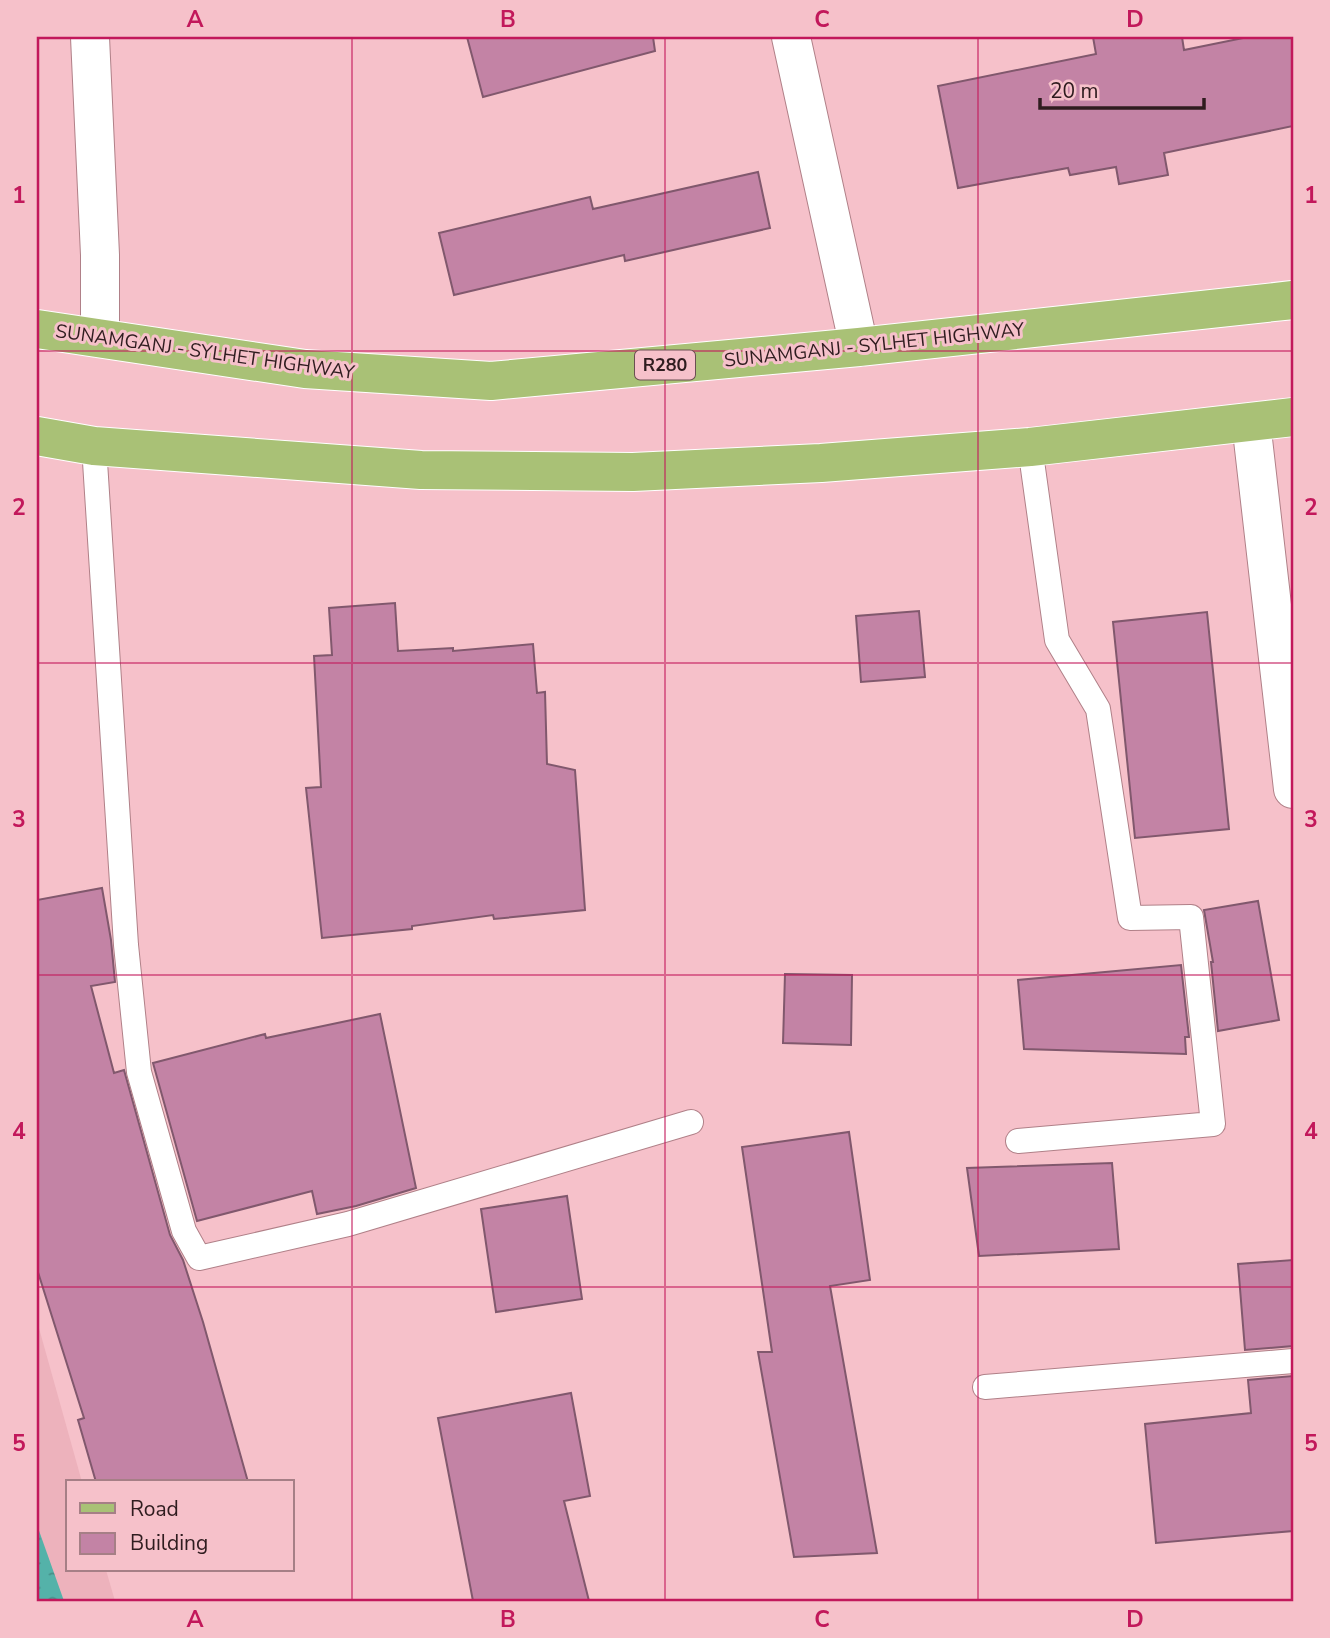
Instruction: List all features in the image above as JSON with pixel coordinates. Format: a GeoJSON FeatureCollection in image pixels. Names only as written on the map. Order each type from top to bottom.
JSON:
{"type":"FeatureCollection","features":[{"type":"Feature","properties":{"kind":"main road","name":"SUNAMGANJ - SYLHET HIGHWAY"},"geometry":{"type":"LineString","coordinates":[[37,329],[304,369],[491,380],[859,346],[1293,300]]}},
{"type":"Feature","properties":{"kind":"main road"},"geometry":{"type":"LineString","coordinates":[[37,436],[94,446],[421,470],[620,472],[821,463],[1030,447],[1293,417]]}},
{"type":"Feature","properties":{"kind":"street"},"geometry":{"type":"LineString","coordinates":[[90,37],[100,255],[100,338]]}},
{"type":"Feature","properties":{"kind":"street"},"geometry":{"type":"LineString","coordinates":[[791,37],[859,346]]}},
{"type":"Feature","properties":{"kind":"street"},"geometry":{"type":"LineString","coordinates":[[1251,422],[1293,789]]}},
{"type":"Feature","properties":{"kind":"lane"},"geometry":{"type":"LineString","coordinates":[[94,446],[126,945],[139,1072],[184,1231],[199,1258],[348,1224],[691,1122]]}},
{"type":"Feature","properties":{"kind":"lane"},"geometry":{"type":"LineString","coordinates":[[1018,1141],[1213,1124],[1191,917],[1130,918],[1098,709],[1057,639],[1030,447]]}},
{"type":"Feature","properties":{"kind":"lane"},"geometry":{"type":"LineString","coordinates":[[985,1387],[1293,1361]]}},
{"type":"Feature","properties":{"kind":"shaded area"},"geometry":{"type":"Polygon","coordinates":[[[37,1321],[81,1480],[66,1480],[66,1572],[107,1572],[115,1601],[37,1601],[37,1321]]]}},
{"type":"Feature","properties":{"kind":"water"},"geometry":{"type":"Polygon","coordinates":[[[37,1525],[64,1601],[37,1601],[37,1525]]]}},
{"type":"Feature","properties":{"kind":"building"},"geometry":{"type":"Polygon","coordinates":[[[467,37],[653,37],[655,51],[483,97],[467,37]]]}},
{"type":"Feature","properties":{"kind":"building"},"geometry":{"type":"Polygon","coordinates":[[[1093,37],[1182,37],[1184,50],[1248,37],[1293,37],[1293,126],[1164,153],[1168,175],[1119,184],[1116,167],[1070,175],[1068,168],[958,188],[938,86],[1096,54],[1093,37]]]}},
{"type":"Feature","properties":{"kind":"building"},"geometry":{"type":"Polygon","coordinates":[[[758,172],[770,228],[625,261],[624,255],[454,295],[439,233],[590,197],[593,209],[758,172]]]}},
{"type":"Feature","properties":{"kind":"building"},"geometry":{"type":"Polygon","coordinates":[[[395,603],[398,651],[453,648],[453,651],[533,644],[537,693],[545,692],[547,764],[575,770],[585,910],[494,919],[493,915],[412,926],[412,929],[322,938],[306,788],[321,787],[314,656],[332,655],[329,608],[395,603]]]}},
{"type":"Feature","properties":{"kind":"building"},"geometry":{"type":"Polygon","coordinates":[[[919,611],[925,677],[861,682],[856,616],[919,611]]]}},
{"type":"Feature","properties":{"kind":"building"},"geometry":{"type":"Polygon","coordinates":[[[1207,612],[1229,829],[1135,838],[1113,622],[1207,612]]]}},
{"type":"Feature","properties":{"kind":"building"},"geometry":{"type":"Polygon","coordinates":[[[102,888],[115,982],[91,986],[114,1073],[124,1070],[170,1235],[183,1260],[203,1322],[247,1480],[95,1480],[78,1420],[84,1418],[37,1269],[37,900],[102,888]]]}},
{"type":"Feature","properties":{"kind":"building"},"geometry":{"type":"Polygon","coordinates":[[[1258,901],[1279,1020],[1218,1031],[1213,962],[1204,910],[1258,901]]]}},
{"type":"Feature","properties":{"kind":"building"},"geometry":{"type":"Polygon","coordinates":[[[1181,965],[1189,1037],[1185,1037],[1186,1054],[1024,1049],[1018,980],[1181,965]]]}},
{"type":"Feature","properties":{"kind":"building"},"geometry":{"type":"Polygon","coordinates":[[[785,974],[852,975],[851,1045],[783,1043],[785,974]]]}},
{"type":"Feature","properties":{"kind":"building"},"geometry":{"type":"Polygon","coordinates":[[[380,1014],[416,1188],[356,1206],[317,1214],[312,1191],[197,1221],[153,1063],[265,1034],[266,1038],[380,1014]]]}},
{"type":"Feature","properties":{"kind":"building"},"geometry":{"type":"Polygon","coordinates":[[[849,1132],[870,1280],[830,1286],[877,1553],[794,1557],[758,1352],[772,1352],[742,1147],[849,1132]]]}},
{"type":"Feature","properties":{"kind":"building"},"geometry":{"type":"Polygon","coordinates":[[[1112,1163],[1119,1249],[979,1256],[967,1168],[1112,1163]]]}},
{"type":"Feature","properties":{"kind":"building"},"geometry":{"type":"Polygon","coordinates":[[[567,1196],[582,1299],[496,1312],[481,1209],[567,1196]]]}},
{"type":"Feature","properties":{"kind":"building"},"geometry":{"type":"Polygon","coordinates":[[[1293,1260],[1293,1346],[1245,1350],[1238,1264],[1293,1260]]]}},
{"type":"Feature","properties":{"kind":"building"},"geometry":{"type":"Polygon","coordinates":[[[1293,1376],[1293,1531],[1156,1543],[1145,1424],[1251,1413],[1248,1380],[1293,1376]]]}},
{"type":"Feature","properties":{"kind":"building"},"geometry":{"type":"Polygon","coordinates":[[[571,1393],[590,1496],[564,1501],[589,1601],[473,1601],[438,1418],[571,1393]]]}}]}
